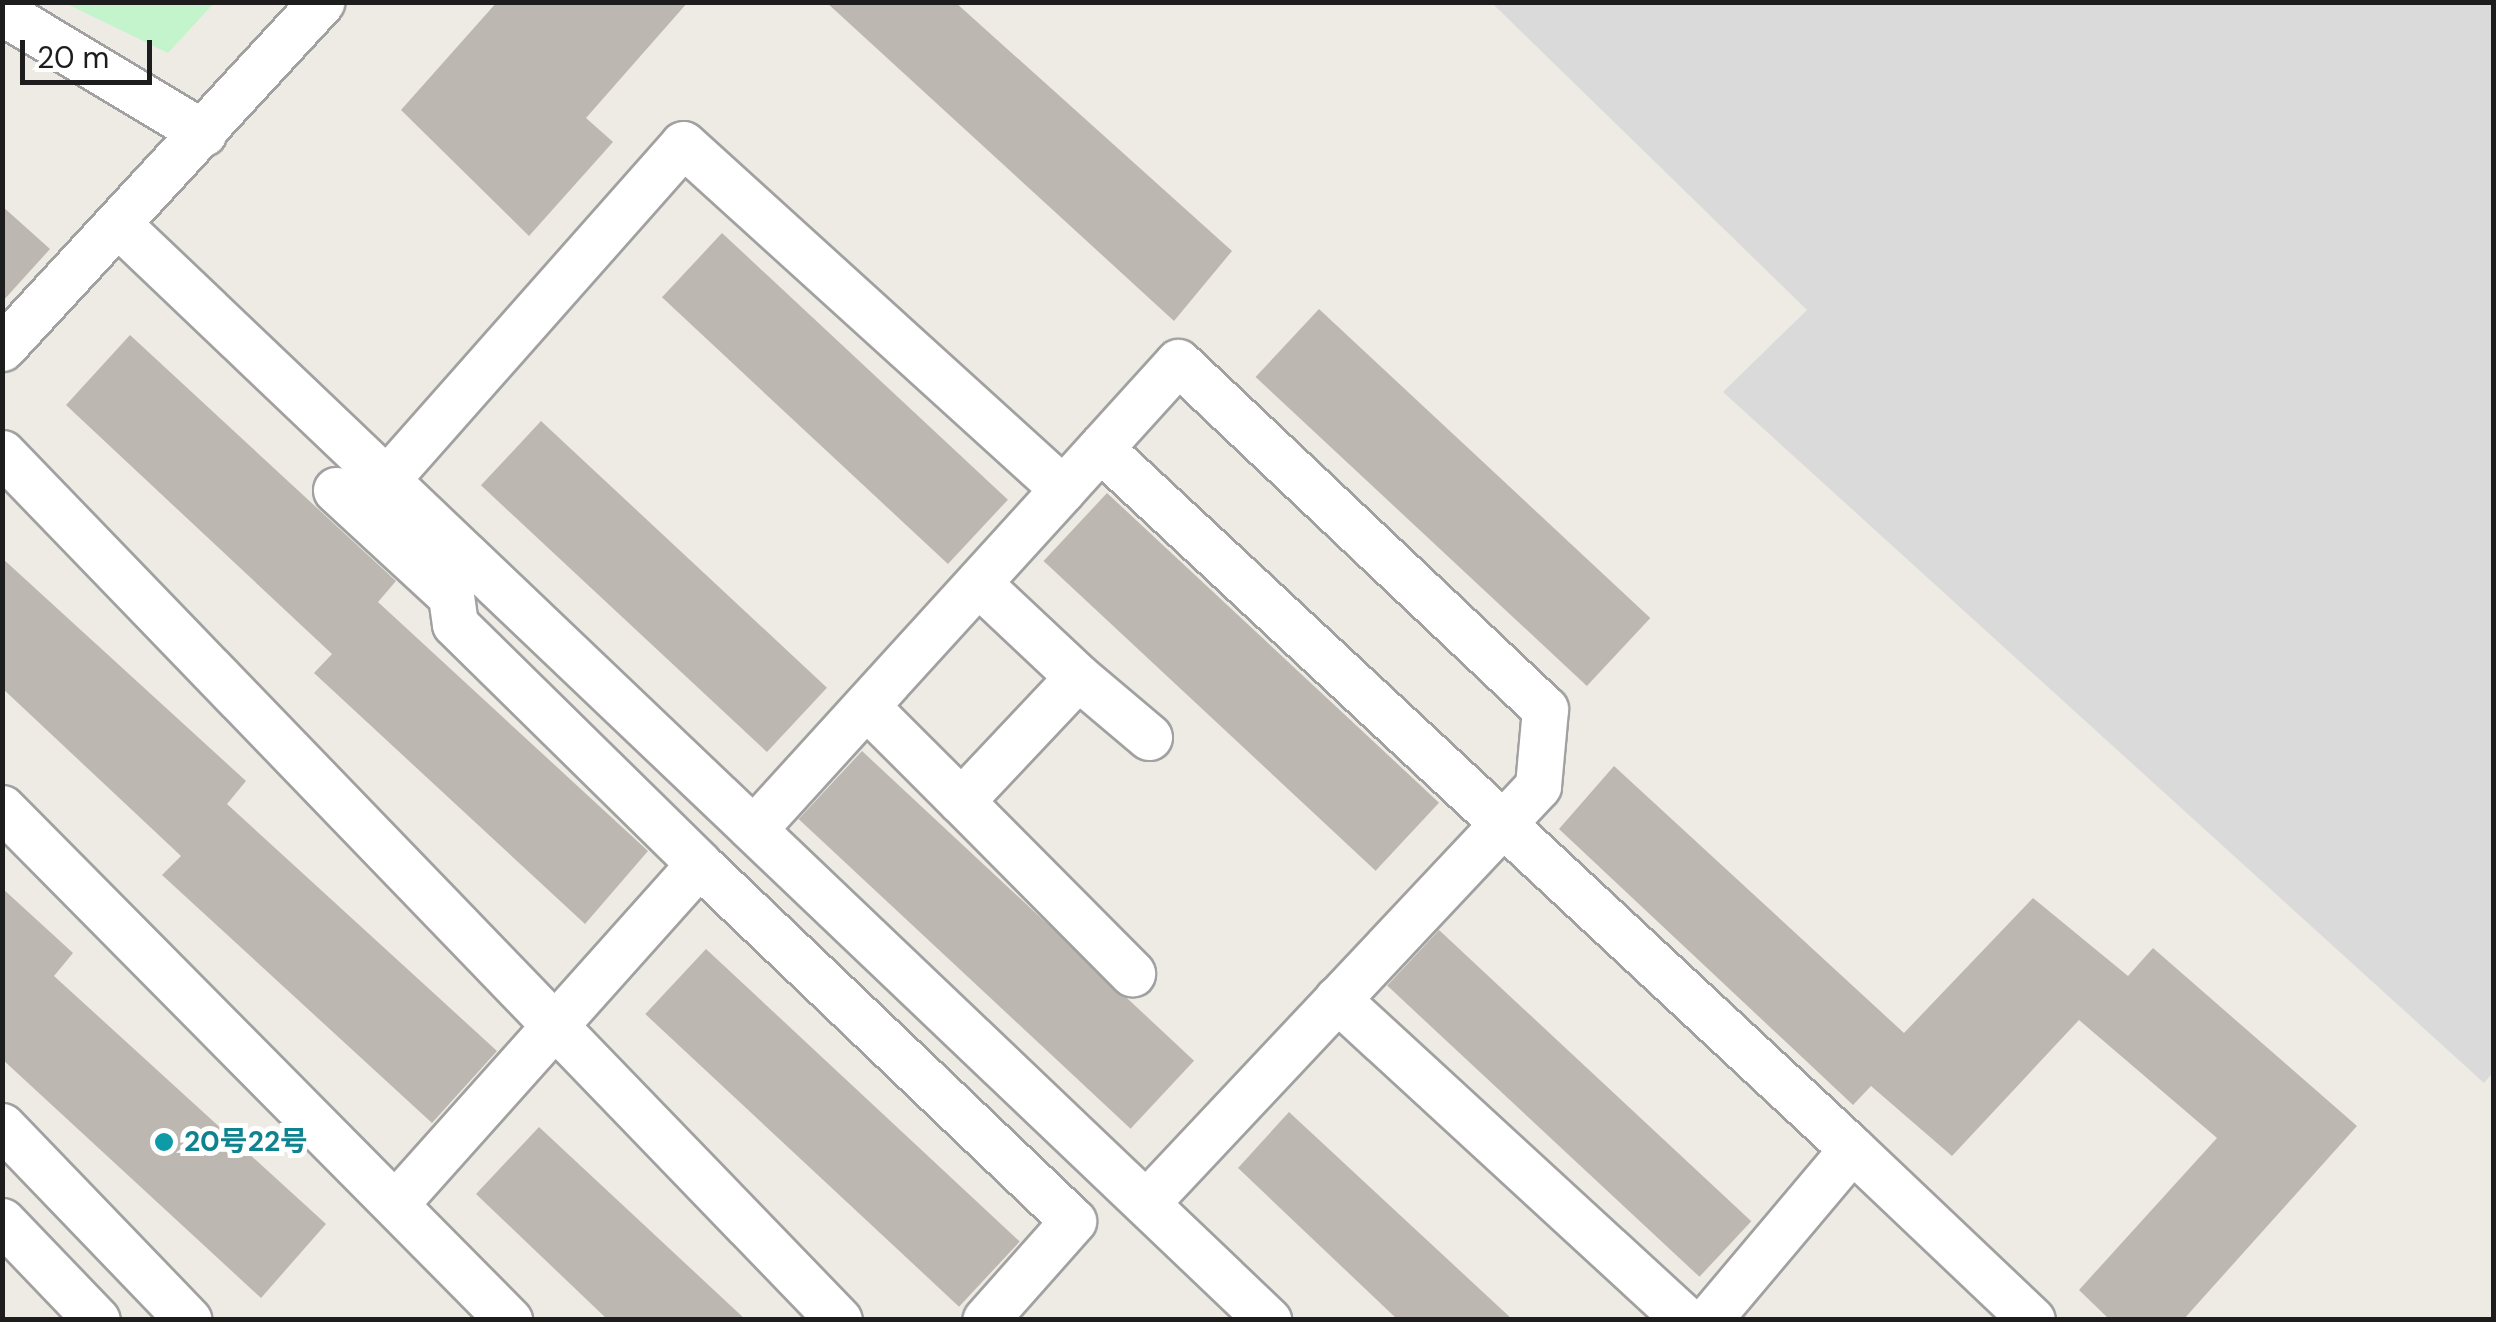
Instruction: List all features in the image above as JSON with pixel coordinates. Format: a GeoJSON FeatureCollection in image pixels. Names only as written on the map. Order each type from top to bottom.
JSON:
{"type":"FeatureCollection","features":[{"type":"Feature","properties":{"kind":"street"},"geometry":{"type":"LineString","coordinates":[[2,348],[321,2]]}},
{"type":"Feature","properties":{"kind":"street"},"geometry":{"type":"LineString","coordinates":[[2,12],[203,133]]}},
{"type":"Feature","properties":{"kind":"street"},"geometry":{"type":"LineString","coordinates":[[386,480],[683,144],[1063,489]]}},
{"type":"Feature","properties":{"kind":"street"},"geometry":{"type":"LineString","coordinates":[[118,224],[1268,1320]]}},
{"type":"Feature","properties":{"kind":"street"},"geometry":{"type":"LineString","coordinates":[[754,830],[1178,362],[1545,709],[1538,786],[1146,1204]]}},
{"type":"Feature","properties":{"kind":"street"},"geometry":{"type":"LineString","coordinates":[[1100,448],[1505,821],[2022,1317]]}},
{"type":"Feature","properties":{"kind":"street"},"geometry":{"type":"LineString","coordinates":[[2,453],[839,1320]]}},
{"type":"Feature","properties":{"kind":"street"},"geometry":{"type":"LineString","coordinates":[[336,490],[452,596],[455,624],[1072,1221],[985,1320]]}},
{"type":"Feature","properties":{"kind":"street"},"geometry":{"type":"LineString","coordinates":[[978,583],[1149,737]]}},
{"type":"Feature","properties":{"kind":"street"},"geometry":{"type":"LineString","coordinates":[[960,801],[1078,677]]}},
{"type":"Feature","properties":{"kind":"street"},"geometry":{"type":"LineString","coordinates":[[866,706],[1132,973]]}},
{"type":"Feature","properties":{"kind":"street"},"geometry":{"type":"LineString","coordinates":[[2,808],[509,1320]]}},
{"type":"Feature","properties":{"kind":"street"},"geometry":{"type":"LineString","coordinates":[[395,1204],[699,864]]}},
{"type":"Feature","properties":{"kind":"street"},"geometry":{"type":"LineString","coordinates":[[1337,1000],[1686,1320]]}},
{"type":"Feature","properties":{"kind":"street"},"geometry":{"type":"LineString","coordinates":[[2,1126],[189,1320]]}},
{"type":"Feature","properties":{"kind":"street"},"geometry":{"type":"LineString","coordinates":[[1708,1320],[1852,1150]]}},
{"type":"Feature","properties":{"kind":"street"},"geometry":{"type":"LineString","coordinates":[[2,1220],[96,1320]]}},
{"type":"Feature","properties":{"kind":"shaded area"},"geometry":{"type":"Polygon","coordinates":[[[1492,3],[2493,3],[2494,1071],[2484,1083],[1723,392],[1807,310],[1492,3]]]}},
{"type":"Feature","properties":{"kind":"green space"},"geometry":{"type":"Polygon","coordinates":[[[65,3],[214,3],[168,53],[65,3]]]}},
{"type":"Feature","properties":{"kind":"building"},"geometry":{"type":"Polygon","coordinates":[[[497,2],[688,2],[586,118],[613,142],[529,236],[401,110],[497,2]]]}},
{"type":"Feature","properties":{"kind":"building"},"geometry":{"type":"Polygon","coordinates":[[[826,2],[955,2],[1232,251],[1174,321],[826,2]]]}},
{"type":"Feature","properties":{"kind":"building"},"geometry":{"type":"Polygon","coordinates":[[[2,206],[50,249],[2,302],[2,206]]]}},
{"type":"Feature","properties":{"kind":"building"},"geometry":{"type":"Polygon","coordinates":[[[722,233],[1008,500],[948,564],[662,297],[722,233]]]}},
{"type":"Feature","properties":{"kind":"building"},"geometry":{"type":"Polygon","coordinates":[[[1319,309],[1650,618],[1587,686],[1256,377],[1319,309]]]}},
{"type":"Feature","properties":{"kind":"building"},"geometry":{"type":"Polygon","coordinates":[[[130,335],[396,581],[378,602],[648,851],[585,924],[314,673],[332,654],[66,405],[130,335]]]}},
{"type":"Feature","properties":{"kind":"building"},"geometry":{"type":"Polygon","coordinates":[[[541,421],[827,688],[767,752],[481,485],[541,421]]]}},
{"type":"Feature","properties":{"kind":"building"},"geometry":{"type":"Polygon","coordinates":[[[1107,493],[1439,803],[1376,871],[1044,561],[1107,493]]]}},
{"type":"Feature","properties":{"kind":"building"},"geometry":{"type":"Polygon","coordinates":[[[2,558],[246,781],[227,804],[497,1051],[432,1123],[162,875],[181,856],[2,688],[2,558]]]}},
{"type":"Feature","properties":{"kind":"building"},"geometry":{"type":"Polygon","coordinates":[[[862,751],[1194,1061],[1131,1129],[799,819],[862,751]]]}},
{"type":"Feature","properties":{"kind":"building"},"geometry":{"type":"Polygon","coordinates":[[[1614,766],[1904,1033],[2033,898],[2128,976],[2153,948],[2357,1126],[2183,1320],[2110,1320],[2079,1290],[2217,1138],[2079,1020],[1952,1156],[1871,1086],[1853,1105],[1559,829],[1614,766]]]}},
{"type":"Feature","properties":{"kind":"building","name":"20号22号"},"geometry":{"type":"Polygon","coordinates":[[[2,888],[73,953],[54,976],[326,1224],[261,1298],[2,1059],[2,888]]]}},
{"type":"Feature","properties":{"kind":"building"},"geometry":{"type":"Polygon","coordinates":[[[1439,930],[1751,1221],[1699,1277],[1387,986],[1439,930]]]}},
{"type":"Feature","properties":{"kind":"building"},"geometry":{"type":"Polygon","coordinates":[[[706,949],[1020,1242],[959,1307],[645,1014],[706,949]]]}},
{"type":"Feature","properties":{"kind":"building"},"geometry":{"type":"Polygon","coordinates":[[[1289,1112],[1513,1320],[1398,1320],[1238,1168],[1289,1112]]]}},
{"type":"Feature","properties":{"kind":"building"},"geometry":{"type":"Polygon","coordinates":[[[539,1127],[746,1320],[608,1320],[476,1194],[539,1127]]]}},
{"type":"Feature","properties":{"kind":"place","name":"20号22号"},"geometry":{"type":"Point","coordinates":[164,1142]}}]}
